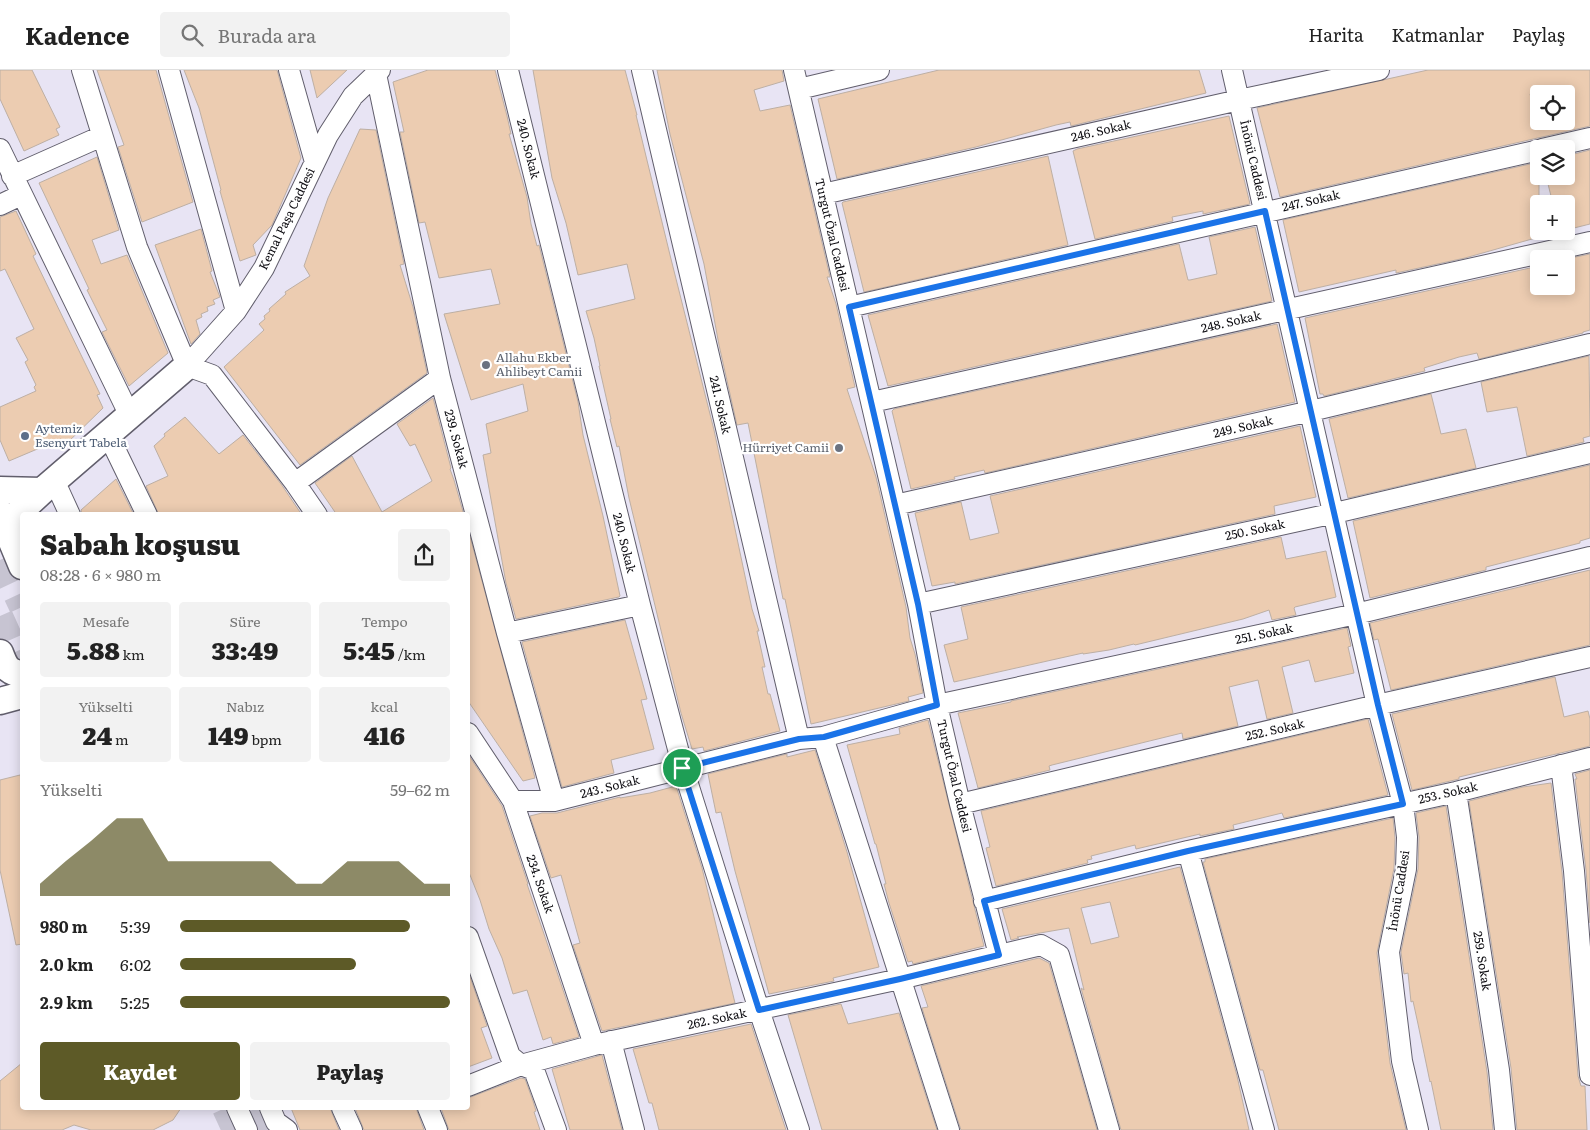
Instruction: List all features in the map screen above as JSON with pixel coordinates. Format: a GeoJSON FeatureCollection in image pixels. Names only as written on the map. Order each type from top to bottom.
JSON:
{"type":"FeatureCollection","features":[{"type":"Feature","properties":{"kind":"main road","name":"Kemal Paşa Caddesi"},"geometry":{"type":"LineString","coordinates":[[44,499],[130,416],[187,366]]}},
{"type":"Feature","properties":{"kind":"main road","name":"Kemal Paşa Caddesi"},"geometry":{"type":"LineString","coordinates":[[44,499],[114,447],[174,397],[187,366]]}},
{"type":"Feature","properties":{"kind":"main road"},"geometry":{"type":"LineString","coordinates":[[0,490],[44,499]]}},
{"type":"Feature","properties":{"kind":"main road"},"geometry":{"type":"LineString","coordinates":[[32,512],[44,499]]}},
{"type":"Feature","properties":{"kind":"main road"},"geometry":{"type":"LineString","coordinates":[[9,537],[20,525]]}},
{"type":"Feature","properties":{"kind":"main road"},"geometry":{"type":"LineString","coordinates":[[0,652],[0,670]]}},
{"type":"Feature","properties":{"kind":"main road"},"geometry":{"type":"LineString","coordinates":[[0,652],[5,665],[13,673],[20,674]]}},
{"type":"Feature","properties":{"kind":"main road"},"geometry":{"type":"LineString","coordinates":[[0,701],[20,696]]}},
{"type":"Feature","properties":{"kind":"street"},"geometry":{"type":"LineString","coordinates":[[82,70],[137,247],[187,366],[212,375],[315,512]]}},
{"type":"Feature","properties":{"kind":"street"},"geometry":{"type":"LineString","coordinates":[[168,70],[236,311]]}},
{"type":"Feature","properties":{"kind":"street"},"geometry":{"type":"LineString","coordinates":[[289,70],[315,162]]}},
{"type":"Feature","properties":{"kind":"street","name":"240. Sokak"},"geometry":{"type":"LineString","coordinates":[[508,70],[682,768],[799,1130]]}},
{"type":"Feature","properties":{"kind":"street","name":"241. Sokak"},"geometry":{"type":"LineString","coordinates":[[642,70],[799,739]]}},
{"type":"Feature","properties":{"kind":"street"},"geometry":{"type":"LineString","coordinates":[[797,79],[879,70]]}},
{"type":"Feature","properties":{"kind":"street","name":"İnönü Caddesi"},"geometry":{"type":"LineString","coordinates":[[1232,70],[1335,513],[1356,614],[1403,804],[1408,837],[1406,869],[1388,952],[1402,1061],[1418,1130]]}},
{"type":"Feature","properties":{"kind":"street","name":"246. Sokak"},"geometry":{"type":"LineString","coordinates":[[823,194],[1378,70]]}},
{"type":"Feature","properties":{"kind":"street","name":"Kemal Paşa Caddesi"},"geometry":{"type":"LineString","coordinates":[[187,366],[236,311],[264,268],[328,135],[353,96],[378,72]]}},
{"type":"Feature","properties":{"kind":"street","name":"239. Sokak"},"geometry":{"type":"LineString","coordinates":[[378,72],[440,378],[507,633],[554,801]]}},
{"type":"Feature","properties":{"kind":"street","name":"Turgut Özal Caddesi"},"geometry":{"type":"LineString","coordinates":[[797,79],[918,604],[937,705],[984,901],[999,955]]}},
{"type":"Feature","properties":{"kind":"street"},"geometry":{"type":"LineString","coordinates":[[12,176],[102,136]]}},
{"type":"Feature","properties":{"kind":"street","name":"247. Sokak"},"geometry":{"type":"LineString","coordinates":[[1575,141],[1590,138]]}},
{"type":"Feature","properties":{"kind":"street"},"geometry":{"type":"LineString","coordinates":[[0,149],[130,416]]}},
{"type":"Feature","properties":{"kind":"street","name":"247. Sokak"},"geometry":{"type":"LineString","coordinates":[[849,307],[1530,151]]}},
{"type":"Feature","properties":{"kind":"street"},"geometry":{"type":"LineString","coordinates":[[0,205],[21,195]]}},
{"type":"Feature","properties":{"kind":"street","name":"248. Sokak"},"geometry":{"type":"LineString","coordinates":[[872,402],[1590,242]]}},
{"type":"Feature","properties":{"kind":"street","name":"249. Sokak"},"geometry":{"type":"LineString","coordinates":[[895,505],[1311,411],[1590,344]]}},
{"type":"Feature","properties":{"kind":"street"},"geometry":{"type":"LineString","coordinates":[[295,483],[440,378]]}},
{"type":"Feature","properties":{"kind":"street"},"geometry":{"type":"LineString","coordinates":[[114,447],[146,512]]}},
{"type":"Feature","properties":{"kind":"street","name":"250. Sokak"},"geometry":{"type":"LineString","coordinates":[[918,604],[1335,513],[1590,453]]}},
{"type":"Feature","properties":{"kind":"street"},"geometry":{"type":"LineString","coordinates":[[44,499],[65,512]]}},
{"type":"Feature","properties":{"kind":"street","name":"251. Sokak"},"geometry":{"type":"LineString","coordinates":[[937,705],[1356,614],[1590,558]]}},
{"type":"Feature","properties":{"kind":"street"},"geometry":{"type":"LineString","coordinates":[[507,633],[640,605]]}},
{"type":"Feature","properties":{"kind":"street","name":"252. Sokak"},"geometry":{"type":"LineString","coordinates":[[960,804],[1590,657]]}},
{"type":"Feature","properties":{"kind":"street","name":"243. Sokak"},"geometry":{"type":"LineString","coordinates":[[513,801],[554,801],[799,739],[824,737],[937,705]]}},
{"type":"Feature","properties":{"kind":"street","name":"234. Sokak"},"geometry":{"type":"LineString","coordinates":[[470,736],[513,801],[634,1130]]}},
{"type":"Feature","properties":{"kind":"street"},"geometry":{"type":"LineString","coordinates":[[824,737],[949,1130]]}},
{"type":"Feature","properties":{"kind":"street","name":"253. Sokak"},"geometry":{"type":"LineString","coordinates":[[984,901],[1188,851],[1456,792],[1590,758]]}},
{"type":"Feature","properties":{"kind":"street"},"geometry":{"type":"LineString","coordinates":[[1561,765],[1574,872],[1590,1074]]}},
{"type":"Feature","properties":{"kind":"street","name":"259. Sokak"},"geometry":{"type":"LineString","coordinates":[[1456,792],[1499,1070],[1505,1130]]}},
{"type":"Feature","properties":{"kind":"street"},"geometry":{"type":"LineString","coordinates":[[1188,851],[1264,1130]]}},
{"type":"Feature","properties":{"kind":"street"},"geometry":{"type":"LineString","coordinates":[[470,943],[510,1056],[521,1065],[534,1070],[556,1130]]}},
{"type":"Feature","properties":{"kind":"street","name":"262. Sokak"},"geometry":{"type":"LineString","coordinates":[[470,1085],[521,1065],[603,1043],[900,979],[1041,946],[1059,955],[1108,1130]]}},
{"type":"Feature","properties":{"kind":"street"},"geometry":{"type":"LineString","coordinates":[[238,1110],[247,1130]]}},
{"type":"Feature","properties":{"kind":"street"},"geometry":{"type":"LineString","coordinates":[[271,1110],[276,1122],[287,1130]]}},
{"type":"Feature","properties":{"kind":"street"},"geometry":{"type":"LineString","coordinates":[[278,1110],[287,1130]]}},
{"type":"Feature","properties":{"kind":"street"},"geometry":{"type":"LineString","coordinates":[[343,1110],[352,1130]]}},
{"type":"Feature","properties":{"kind":"street"},"geometry":{"type":"LineString","coordinates":[[429,1110],[437,1130]]}},
{"type":"Feature","properties":{"kind":"building"},"geometry":{"type":"Polygon","coordinates":[[[0,70],[32,70],[60,127],[56,129],[59,135],[24,151],[0,99],[0,70]]]}},
{"type":"Feature","properties":{"kind":"building"},"geometry":{"type":"Polygon","coordinates":[[[97,70],[156,70],[193,202],[142,222],[118,147],[124,145],[97,70]]]}},
{"type":"Feature","properties":{"kind":"building"},"geometry":{"type":"Polygon","coordinates":[[[184,70],[277,70],[301,158],[272,225],[253,245],[256,255],[240,261],[199,108],[184,70]]]}},
{"type":"Feature","properties":{"kind":"building"},"geometry":{"type":"Polygon","coordinates":[[[310,70],[347,70],[317,98],[310,70]]]}},
{"type":"Feature","properties":{"kind":"building"},"geometry":{"type":"Polygon","coordinates":[[[428,70],[495,70],[511,134],[509,134],[527,197],[531,224],[537,246],[539,245],[578,402],[583,435],[603,516],[619,597],[516,619],[506,583],[483,455],[491,453],[486,424],[528,411],[523,384],[471,400],[444,314],[500,304],[491,269],[439,278],[425,222],[419,223],[400,132],[404,132],[393,82],[428,70]]]}},
{"type":"Feature","properties":{"kind":"building"},"geometry":{"type":"Polygon","coordinates":[[[533,70],[625,70],[714,430],[752,609],[759,631],[757,631],[765,667],[762,667],[768,694],[770,694],[780,731],[704,751],[703,747],[692,749],[681,713],[629,498],[619,446],[617,447],[610,419],[594,338],[586,311],[635,299],[627,264],[578,275],[566,223],[552,178],[533,70]]]}},
{"type":"Feature","properties":{"kind":"building"},"geometry":{"type":"Polygon","coordinates":[[[657,70],[782,70],[784,81],[754,90],[760,111],[790,105],[830,277],[827,277],[836,304],[855,387],[847,389],[876,477],[906,607],[910,638],[923,693],[908,697],[909,701],[811,724],[785,599],[783,599],[748,423],[737,425],[719,345],[704,264],[670,134],[657,70]]]}},
{"type":"Feature","properties":{"kind":"building"},"geometry":{"type":"Polygon","coordinates":[[[939,70],[1199,70],[1206,93],[1071,126],[1070,122],[1056,125],[976,147],[837,179],[818,99],[939,70]]]}},
{"type":"Feature","properties":{"kind":"building"},"geometry":{"type":"Polygon","coordinates":[[[1428,70],[1590,70],[1590,126],[1575,129],[1575,85],[1530,85],[1530,130],[1573,130],[1280,197],[1257,108],[1428,70]]]}},
{"type":"Feature","properties":{"kind":"building"},"geometry":{"type":"Polygon","coordinates":[[[1229,116],[1250,204],[1203,214],[1203,211],[1172,217],[1173,221],[1095,239],[1073,151],[1229,116]]]}},
{"type":"Feature","properties":{"kind":"building"},"geometry":{"type":"Polygon","coordinates":[[[360,129],[376,130],[404,264],[400,265],[413,307],[427,373],[300,465],[224,367],[264,330],[259,324],[265,319],[264,316],[270,311],[269,309],[286,294],[285,292],[310,276],[304,266],[328,198],[360,129]]]}},
{"type":"Feature","properties":{"kind":"building"},"geometry":{"type":"Polygon","coordinates":[[[1590,150],[1590,224],[1575,228],[1575,195],[1551,195],[1548,185],[1575,185],[1575,154],[1590,150]]]}},
{"type":"Feature","properties":{"kind":"building"},"geometry":{"type":"Polygon","coordinates":[[[1048,156],[1068,245],[864,292],[843,202],[1048,156]]]}},
{"type":"Feature","properties":{"kind":"building"},"geometry":{"type":"Polygon","coordinates":[[[97,157],[119,230],[92,240],[101,264],[127,255],[168,353],[129,386],[102,332],[107,330],[39,183],[97,157]]]}},
{"type":"Feature","properties":{"kind":"building"},"geometry":{"type":"Polygon","coordinates":[[[1530,164],[1530,185],[1539,185],[1539,195],[1530,195],[1530,240],[1465,258],[1396,273],[1396,270],[1299,292],[1283,220],[1530,164]]]}},
{"type":"Feature","properties":{"kind":"building"},"geometry":{"type":"Polygon","coordinates":[[[16,211],[36,254],[33,256],[100,394],[97,395],[103,408],[64,446],[61,439],[9,461],[0,440],[0,407],[36,391],[34,387],[36,385],[25,362],[28,360],[16,338],[34,329],[5,269],[0,271],[0,217],[16,211]]]}},
{"type":"Feature","properties":{"kind":"building"},"geometry":{"type":"Polygon","coordinates":[[[1255,227],[1272,301],[888,386],[868,315],[1179,244],[1188,280],[1217,274],[1209,237],[1255,227]]]}},
{"type":"Feature","properties":{"kind":"building"},"geometry":{"type":"Polygon","coordinates":[[[201,229],[212,271],[210,272],[220,297],[213,300],[215,304],[207,307],[208,311],[201,314],[202,317],[196,320],[200,334],[191,344],[155,245],[201,229]]]}},
{"type":"Feature","properties":{"kind":"building"},"geometry":{"type":"Polygon","coordinates":[[[1590,254],[1590,330],[1479,359],[1477,353],[1459,357],[1424,368],[1425,371],[1324,396],[1320,394],[1305,318],[1530,268],[1530,295],[1575,295],[1575,257],[1590,254]]]}},
{"type":"Feature","properties":{"kind":"building"},"geometry":{"type":"Polygon","coordinates":[[[1277,324],[1295,402],[985,473],[984,470],[911,489],[892,411],[894,409],[1277,324]]]}},
{"type":"Feature","properties":{"kind":"building"},"geometry":{"type":"Polygon","coordinates":[[[1589,356],[1590,436],[1583,438],[1584,442],[1527,456],[1517,407],[1487,412],[1481,382],[1589,356]]]}},
{"type":"Feature","properties":{"kind":"building"},"geometry":{"type":"Polygon","coordinates":[[[1431,394],[1441,434],[1466,429],[1476,468],[1348,498],[1329,419],[1431,394]]]}},
{"type":"Feature","properties":{"kind":"building"},"geometry":{"type":"Polygon","coordinates":[[[433,398],[450,469],[463,512],[382,512],[432,481],[415,444],[410,446],[397,424],[433,398]]]}},
{"type":"Feature","properties":{"kind":"building"},"geometry":{"type":"Polygon","coordinates":[[[185,417],[219,454],[243,435],[300,512],[158,512],[146,486],[168,476],[154,446],[165,436],[164,434],[185,417]]]}},
{"type":"Feature","properties":{"kind":"building"},"geometry":{"type":"Polygon","coordinates":[[[1300,426],[1316,497],[1274,506],[1275,514],[955,584],[955,582],[932,586],[915,513],[961,502],[970,540],[999,533],[990,496],[1300,426]]]}},
{"type":"Feature","properties":{"kind":"building"},"geometry":{"type":"Polygon","coordinates":[[[352,456],[382,512],[335,512],[315,483],[352,456]]]}},
{"type":"Feature","properties":{"kind":"building"},"geometry":{"type":"Polygon","coordinates":[[[1590,465],[1590,538],[1580,541],[1580,543],[1486,567],[1486,570],[1370,598],[1353,521],[1590,465]]]}},
{"type":"Feature","properties":{"kind":"building"},"geometry":{"type":"Polygon","coordinates":[[[116,479],[132,512],[81,512],[81,510],[116,479]]]}},
{"type":"Feature","properties":{"kind":"building"},"geometry":{"type":"Polygon","coordinates":[[[470,536],[535,778],[523,781],[470,704],[470,536]]]}},
{"type":"Feature","properties":{"kind":"building"},"geometry":{"type":"Polygon","coordinates":[[[1281,537],[1286,559],[1326,551],[1336,597],[1295,607],[1296,615],[1272,620],[1269,610],[1243,619],[1135,645],[1083,653],[954,682],[944,645],[968,639],[961,607],[1281,537]]]}},
{"type":"Feature","properties":{"kind":"building"},"geometry":{"type":"Polygon","coordinates":[[[1590,570],[1590,645],[1391,690],[1378,639],[1374,640],[1370,623],[1590,570]]]}},
{"type":"Feature","properties":{"kind":"building"},"geometry":{"type":"Polygon","coordinates":[[[625,620],[647,699],[641,700],[654,749],[611,760],[614,773],[562,787],[522,642],[625,620]]]}},
{"type":"Feature","properties":{"kind":"building"},"geometry":{"type":"Polygon","coordinates":[[[1347,628],[1351,646],[1348,647],[1354,673],[1315,682],[1309,660],[1282,667],[1293,713],[1267,719],[1258,680],[1229,687],[1238,726],[1183,739],[1182,733],[1052,765],[1049,766],[1050,770],[978,788],[958,713],[1347,628]]]}},
{"type":"Feature","properties":{"kind":"building"},"geometry":{"type":"Polygon","coordinates":[[[1555,677],[1564,717],[1588,711],[1590,719],[1590,746],[1412,790],[1392,714],[1555,677]]]}},
{"type":"Feature","properties":{"kind":"building"},"geometry":{"type":"Polygon","coordinates":[[[1368,719],[1388,795],[1284,818],[1282,813],[1233,825],[1234,829],[1200,836],[1200,834],[1136,849],[1135,845],[1091,856],[1092,859],[1087,860],[1088,863],[996,886],[986,848],[990,847],[981,811],[1368,719]]]}},
{"type":"Feature","properties":{"kind":"building"},"geometry":{"type":"Polygon","coordinates":[[[928,720],[984,946],[913,964],[912,961],[908,962],[889,903],[876,844],[847,745],[900,734],[899,728],[928,720]]]}},
{"type":"Feature","properties":{"kind":"building"},"geometry":{"type":"Polygon","coordinates":[[[815,750],[847,852],[879,967],[833,978],[834,981],[769,994],[735,871],[721,812],[716,813],[708,774],[787,754],[787,757],[815,750]]]}},
{"type":"Feature","properties":{"kind":"building"},"geometry":{"type":"Polygon","coordinates":[[[470,757],[502,806],[579,1037],[553,1044],[551,1037],[543,1040],[527,990],[513,994],[502,958],[489,929],[470,875],[470,757]]]}},
{"type":"Feature","properties":{"kind":"building"},"geometry":{"type":"Polygon","coordinates":[[[1590,770],[1590,923],[1575,774],[1590,770]]]}},
{"type":"Feature","properties":{"kind":"building"},"geometry":{"type":"Polygon","coordinates":[[[20,775],[20,944],[16,945],[0,870],[0,780],[20,775]]]}},
{"type":"Feature","properties":{"kind":"building"},"geometry":{"type":"Polygon","coordinates":[[[1551,783],[1562,872],[1578,1076],[1581,1086],[1585,1086],[1587,1130],[1517,1130],[1511,1068],[1469,801],[1523,787],[1551,783]]]}},
{"type":"Feature","properties":{"kind":"building"},"geometry":{"type":"Polygon","coordinates":[[[676,786],[702,868],[735,1003],[602,1031],[573,945],[580,943],[561,875],[551,878],[530,816],[542,813],[557,813],[620,797],[650,793],[676,786]]]}},
{"type":"Feature","properties":{"kind":"building"},"geometry":{"type":"Polygon","coordinates":[[[1446,806],[1487,1072],[1493,1130],[1441,1130],[1413,1001],[1411,1002],[1408,973],[1404,974],[1401,952],[1418,869],[1419,837],[1416,813],[1446,806]]]}},
{"type":"Feature","properties":{"kind":"building"},"geometry":{"type":"Polygon","coordinates":[[[1393,818],[1395,838],[1394,868],[1377,953],[1390,1063],[1406,1130],[1279,1130],[1263,1070],[1260,1070],[1203,862],[1205,862],[1205,859],[1393,818]]]}},
{"type":"Feature","properties":{"kind":"building"},"geometry":{"type":"Polygon","coordinates":[[[1180,867],[1237,1076],[1249,1130],[1121,1130],[1081,988],[1084,990],[1069,928],[1017,937],[1019,938],[1011,940],[1002,909],[1180,867]],[[1110,902],[1081,908],[1091,944],[1119,937],[1110,902]]]}},
{"type":"Feature","properties":{"kind":"building"},"geometry":{"type":"Polygon","coordinates":[[[1039,958],[1049,963],[1097,1130],[961,1130],[922,1008],[928,1007],[921,986],[1039,958]]]}},
{"type":"Feature","properties":{"kind":"building"},"geometry":{"type":"Polygon","coordinates":[[[470,977],[487,1026],[481,1028],[492,1058],[470,1066],[470,977]]]}},
{"type":"Feature","properties":{"kind":"building"},"geometry":{"type":"Polygon","coordinates":[[[841,1004],[848,1024],[899,1013],[937,1130],[822,1130],[788,1015],[841,1004]]]}},
{"type":"Feature","properties":{"kind":"building"},"geometry":{"type":"Polygon","coordinates":[[[751,1024],[786,1130],[659,1130],[652,1103],[649,1103],[633,1049],[751,1024]]]}},
{"type":"Feature","properties":{"kind":"building"},"geometry":{"type":"Polygon","coordinates":[[[602,1055],[622,1130],[570,1130],[552,1069],[602,1055]]]}},
{"type":"Feature","properties":{"kind":"building"},"geometry":{"type":"Polygon","coordinates":[[[20,1065],[20,1110],[180,1110],[173,1120],[153,1130],[91,1130],[74,1125],[62,1130],[0,1130],[0,1081],[20,1065]]]}},
{"type":"Feature","properties":{"kind":"building"},"geometry":{"type":"Polygon","coordinates":[[[521,1078],[525,1079],[536,1111],[534,1112],[540,1130],[449,1130],[442,1110],[470,1110],[470,1097],[521,1078]]]}},
{"type":"Feature","properties":{"kind":"building"},"geometry":{"type":"Polygon","coordinates":[[[292,1110],[331,1110],[339,1130],[300,1130],[292,1110]]]}},
{"type":"Feature","properties":{"kind":"building"},"geometry":{"type":"Polygon","coordinates":[[[356,1110],[417,1110],[424,1130],[364,1130],[356,1110]]]}},
{"type":"Feature","properties":{"kind":"tunnel"},"geometry":{"type":"LineString","coordinates":[[0,560],[20,603]]}},
{"type":"Feature","properties":{"kind":"tunnel"},"geometry":{"type":"LineString","coordinates":[[0,616],[20,661]]}},
{"type":"Feature","properties":{"kind":"tunnel"},"geometry":{"type":"LineString","coordinates":[[226,1110],[235,1130]]}},
{"type":"Feature","properties":{"kind":"tunnel"},"geometry":{"type":"LineString","coordinates":[[257,1110],[267,1130]]}},
{"type":"Feature","properties":{"kind":"place","name":"Allahu Ekber Ahlibeyt Camii"},"geometry":{"type":"Point","coordinates":[486,365]}},
{"type":"Feature","properties":{"kind":"place","name":"Aytemiz Esenyurt Tabela"},"geometry":{"type":"Point","coordinates":[25,436]}},
{"type":"Feature","properties":{"kind":"place","name":"Hürriyet Camii"},"geometry":{"type":"Point","coordinates":[839,448]}},
{"type":"Feature","properties":{"kind":"route"},"geometry":{"type":"LineString","coordinates":[[1265,211],[1335,513],[1356,614],[1403,804],[1188,851],[984,901],[999,955],[759,1010],[682,768],[799,739],[824,737],[937,705],[918,604],[849,307],[1265,211]]}}]}
